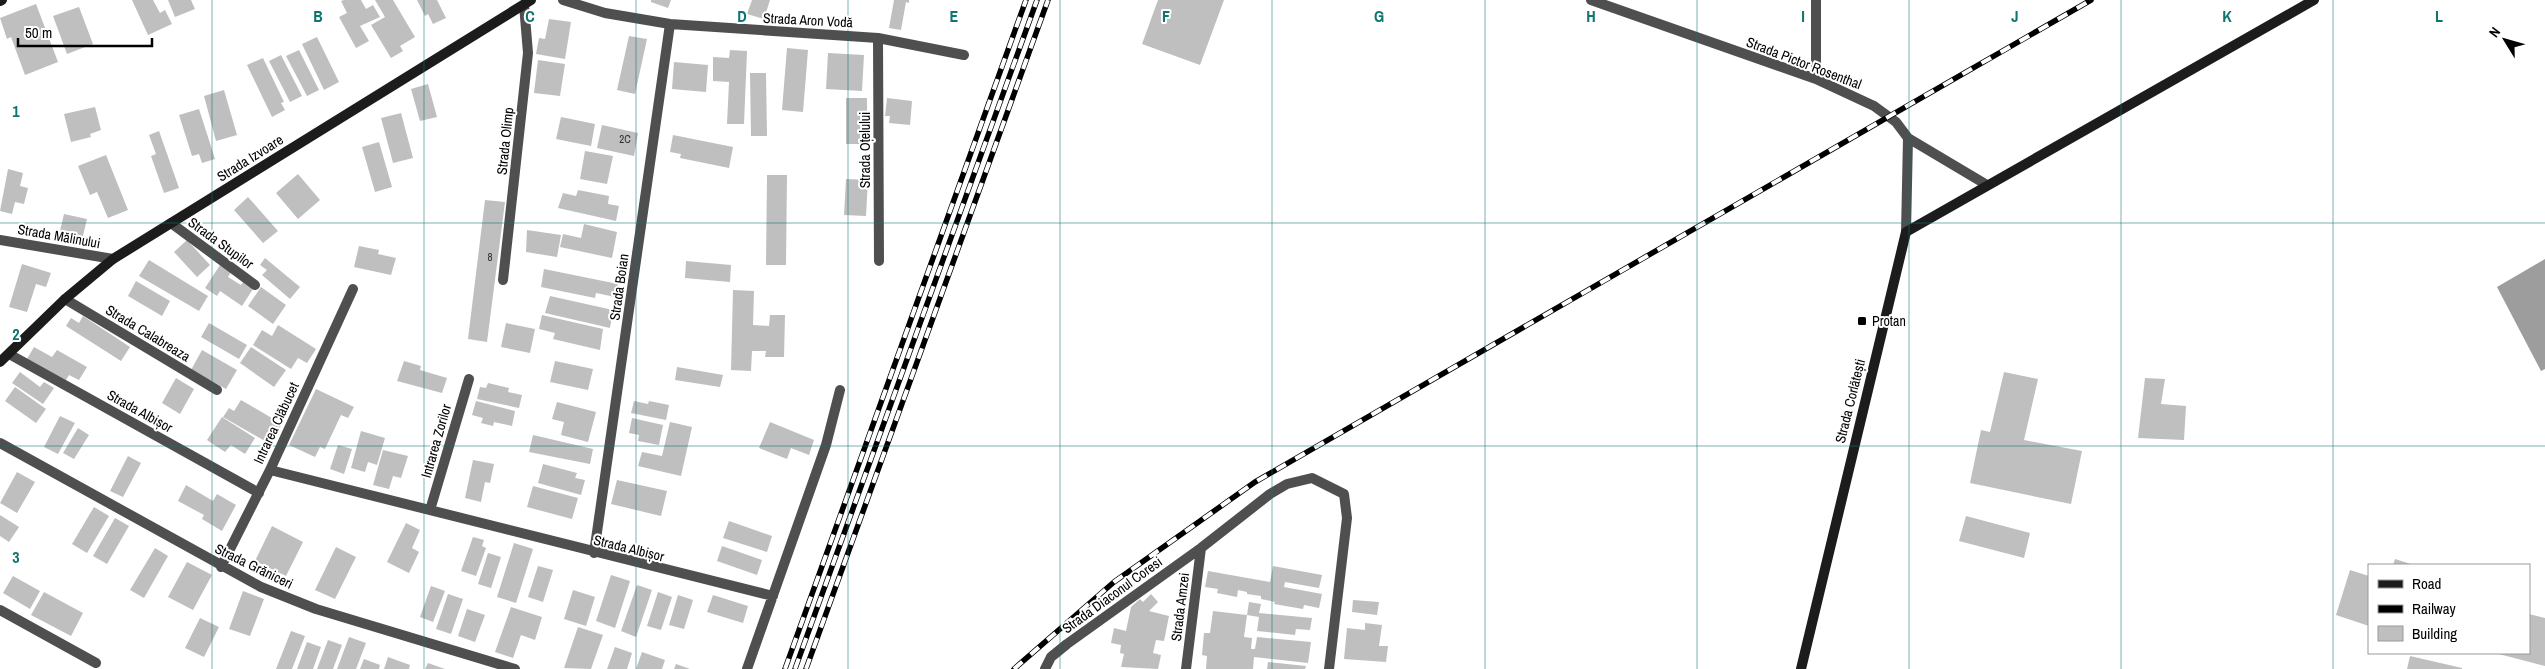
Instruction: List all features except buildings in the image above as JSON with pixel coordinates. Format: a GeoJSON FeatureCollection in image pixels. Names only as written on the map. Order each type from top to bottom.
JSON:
{"type":"FeatureCollection","features":[{"type":"Feature","properties":{"kind":"street","name":"Strada Aron Vodă"},"geometry":{"type":"LineString","coordinates":[[563,0],[605,13],[670,24],[878,38],[964,55]]}},
{"type":"Feature","properties":{"kind":"street","name":"Strada Pictor Rosenthal"},"geometry":{"type":"LineString","coordinates":[[1592,0],[1816,79],[1874,106],[1889,115],[1908,138],[1987,185]]}},
{"type":"Feature","properties":{"kind":"street"},"geometry":{"type":"LineString","coordinates":[[1816,0],[1816,79]]}},
{"type":"Feature","properties":{"kind":"street"},"geometry":{"type":"LineString","coordinates":[[1906,232],[2314,0]]}},
{"type":"Feature","properties":{"kind":"street","name":"Strada Izvoare"},"geometry":{"type":"LineString","coordinates":[[0,362],[65,299],[113,259],[528,3]]}},
{"type":"Feature","properties":{"kind":"street","name":"Strada Olimp"},"geometry":{"type":"LineString","coordinates":[[503,280],[528,53],[528,3]]}},
{"type":"Feature","properties":{"kind":"street","name":"Strada Boian"},"geometry":{"type":"LineString","coordinates":[[594,553],[670,24]]}},
{"type":"Feature","properties":{"kind":"street","name":"Strada Oțelului"},"geometry":{"type":"LineString","coordinates":[[878,38],[879,261]]}},
{"type":"Feature","properties":{"kind":"street","name":"Strada Corlătești"},"geometry":{"type":"LineString","coordinates":[[1801,669],[1906,232],[1908,138]]}},
{"type":"Feature","properties":{"kind":"street","name":"Strada Stupilor"},"geometry":{"type":"LineString","coordinates":[[171,223],[255,285]]}},
{"type":"Feature","properties":{"kind":"street","name":"Strada Mălinului"},"geometry":{"type":"LineString","coordinates":[[0,240],[113,259]]}},
{"type":"Feature","properties":{"kind":"street","name":"Intrarea Clăbucet"},"geometry":{"type":"LineString","coordinates":[[221,566],[270,470],[353,289]]}},
{"type":"Feature","properties":{"kind":"street","name":"Strada Calabreaza"},"geometry":{"type":"LineString","coordinates":[[65,299],[217,390]]}},
{"type":"Feature","properties":{"kind":"street","name":"Strada Albișor"},"geometry":{"type":"LineString","coordinates":[[9,354],[259,493]]}},
{"type":"Feature","properties":{"kind":"street","name":"Intrarea Zorilor"},"geometry":{"type":"LineString","coordinates":[[430,510],[468,379]]}},
{"type":"Feature","properties":{"kind":"street"},"geometry":{"type":"LineString","coordinates":[[747,669],[826,445],[840,390]]}},
{"type":"Feature","properties":{"kind":"street","name":"Strada Grăniceri"},"geometry":{"type":"LineString","coordinates":[[0,443],[261,587],[316,610],[514,669]]}},
{"type":"Feature","properties":{"kind":"street","name":"Strada Albișor"},"geometry":{"type":"LineString","coordinates":[[270,470],[594,553],[773,596]]}},
{"type":"Feature","properties":{"kind":"street","name":"Strada Diaconul Coresi"},"geometry":{"type":"LineString","coordinates":[[1044,669],[1051,657],[1067,644],[1201,548],[1270,494],[1287,484],[1312,478],[1330,485],[1344,494],[1347,518],[1329,669]]}},
{"type":"Feature","properties":{"kind":"street","name":"Strada Amzei"},"geometry":{"type":"LineString","coordinates":[[1186,669],[1201,548]]}},
{"type":"Feature","properties":{"kind":"street"},"geometry":{"type":"LineString","coordinates":[[0,610],[96,664]]}},
{"type":"Feature","properties":{"kind":"shaded area"},"geometry":{"type":"Polygon","coordinates":[[[2545,259],[2545,369],[2541,371],[2497,287],[2545,259]]]}},
{"type":"Feature","properties":{"kind":"railway"},"geometry":{"type":"LineString","coordinates":[[785,669],[1026,0]]}},
{"type":"Feature","properties":{"kind":"railway"},"geometry":{"type":"LineString","coordinates":[[795,669],[1037,0]]}},
{"type":"Feature","properties":{"kind":"railway"},"geometry":{"type":"LineString","coordinates":[[806,669],[1048,0]]}},
{"type":"Feature","properties":{"kind":"railway"},"geometry":{"type":"LineString","coordinates":[[1014,669],[1114,582],[1255,482],[2091,0]]}},
{"type":"Feature","properties":{"kind":"place","name":"Protan"},"geometry":{"type":"Point","coordinates":[1862,321]}}]}
